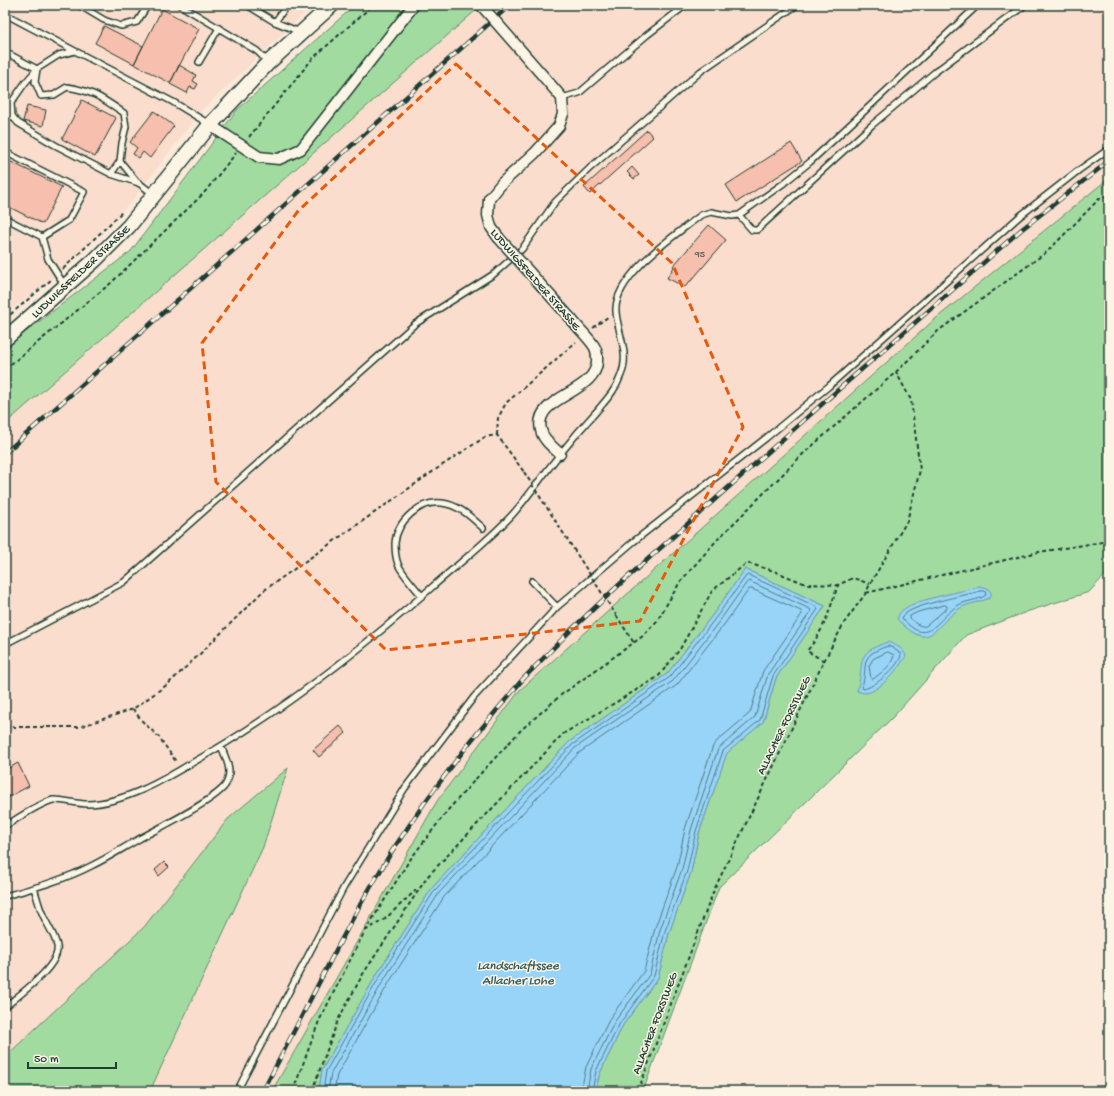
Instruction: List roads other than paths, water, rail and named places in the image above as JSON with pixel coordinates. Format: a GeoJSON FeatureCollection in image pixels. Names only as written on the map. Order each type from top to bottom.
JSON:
{"type":"FeatureCollection","features":[{"type":"Feature","properties":{"kind":"street","name":"LUDWIGSFELDER STRASSE"},"geometry":{"type":"LineString","coordinates":[[5,339],[95,260],[129,226],[210,125],[268,63],[332,5]]}},
{"type":"Feature","properties":{"kind":"street"},"geometry":{"type":"LineString","coordinates":[[210,125],[259,157],[279,159],[301,149],[414,5]]}},
{"type":"Feature","properties":{"kind":"street"},"geometry":{"type":"LineString","coordinates":[[481,5],[562,98]]}},
{"type":"Feature","properties":{"kind":"street","name":"LUDWIGSFELDER STRASSE"},"geometry":{"type":"LineString","coordinates":[[560,454],[544,437],[540,430],[541,420],[544,412],[550,405],[582,385],[593,374],[596,368],[597,360],[594,346],[588,332],[572,320],[498,238],[491,227],[488,215],[489,199],[502,182],[535,153],[559,126],[563,114],[562,98]]}},
{"type":"Feature","properties":{"kind":"lane"},"geometry":{"type":"LineString","coordinates":[[79,5],[104,20],[121,26],[137,22],[146,8],[153,5]]}},
{"type":"Feature","properties":{"kind":"lane"},"geometry":{"type":"LineString","coordinates":[[180,5],[257,51],[268,63]]}},
{"type":"Feature","properties":{"kind":"lane"},"geometry":{"type":"LineString","coordinates":[[247,5],[275,22],[301,32]]}},
{"type":"Feature","properties":{"kind":"lane"},"geometry":{"type":"LineString","coordinates":[[275,22],[287,5]]}},
{"type":"Feature","properties":{"kind":"lane"},"geometry":{"type":"LineString","coordinates":[[562,98],[579,94],[646,34],[686,5]]}},
{"type":"Feature","properties":{"kind":"lane"},"geometry":{"type":"LineString","coordinates":[[5,644],[124,582],[415,324],[494,274],[522,249],[560,197],[590,168],[701,71],[797,5]]}},
{"type":"Feature","properties":{"kind":"lane"},"geometry":{"type":"LineString","coordinates":[[5,826],[37,807],[53,800],[87,804],[110,802],[146,788],[181,769],[221,746],[266,717],[352,654],[422,596],[511,516],[560,454],[616,388],[623,372],[624,361],[623,346],[616,311],[622,290],[632,274],[645,260],[701,215],[711,212],[732,216],[738,215],[784,183],[810,162],[978,5]]}},
{"type":"Feature","properties":{"kind":"lane"},"geometry":{"type":"LineString","coordinates":[[738,215],[752,230],[757,230],[867,130],[935,72],[1025,5]]}},
{"type":"Feature","properties":{"kind":"lane"},"geometry":{"type":"LineString","coordinates":[[5,14],[173,102],[210,125]]}},
{"type":"Feature","properties":{"kind":"lane"},"geometry":{"type":"LineString","coordinates":[[199,62],[219,28]]}},
{"type":"Feature","properties":{"kind":"lane"},"geometry":{"type":"LineString","coordinates":[[75,51],[59,55],[37,69],[25,83],[12,103],[12,116],[18,123],[55,145],[111,174],[139,184]]}},
{"type":"Feature","properties":{"kind":"lane"},"geometry":{"type":"LineString","coordinates":[[5,52],[37,69]]}},
{"type":"Feature","properties":{"kind":"lane"},"geometry":{"type":"LineString","coordinates":[[37,69],[35,82],[41,96],[54,94],[67,87],[84,90],[100,97],[124,113],[126,127],[120,161],[111,174]]}},
{"type":"Feature","properties":{"kind":"lane"},"geometry":{"type":"LineString","coordinates":[[5,100],[12,103]]}},
{"type":"Feature","properties":{"kind":"lane"},"geometry":{"type":"LineString","coordinates":[[237,1091],[344,887],[405,788],[474,697],[556,607],[639,537],[830,386],[1020,216],[1079,170],[1109,149]]}},
{"type":"Feature","properties":{"kind":"lane"},"geometry":{"type":"LineString","coordinates":[[5,152],[84,192],[69,220],[42,237]]}},
{"type":"Feature","properties":{"kind":"lane"},"geometry":{"type":"LineString","coordinates":[[120,161],[139,184],[154,196]]}},
{"type":"Feature","properties":{"kind":"lane"},"geometry":{"type":"LineString","coordinates":[[5,218],[42,237],[48,259],[65,287]]}},
{"type":"Feature","properties":{"kind":"lane"},"geometry":{"type":"LineString","coordinates":[[422,596],[398,565],[395,543],[400,528],[411,514],[425,504],[441,503],[455,506],[467,513],[483,528]]}},
{"type":"Feature","properties":{"kind":"lane"},"geometry":{"type":"LineString","coordinates":[[532,581],[556,607]]}},
{"type":"Feature","properties":{"kind":"lane"},"geometry":{"type":"LineString","coordinates":[[5,896],[34,888],[91,866],[186,813],[215,795],[225,785],[230,776],[228,763],[221,746]]}},
{"type":"Feature","properties":{"kind":"lane"},"geometry":{"type":"LineString","coordinates":[[5,1007],[52,964],[57,953],[57,946],[54,936],[42,914],[34,888]]}},
{"type":"Feature","properties":{"kind":"water","name":"Landschaftssee Allacher Lohe"},"geometry":{"type":"Polygon","coordinates":[[[745,569],[825,606],[776,678],[763,722],[727,753],[699,833],[691,872],[669,933],[658,978],[623,1025],[600,1073],[595,1091],[319,1091],[322,1070],[377,974],[432,888],[569,742],[667,674],[714,613],[745,569]]]}},
{"type":"Feature","properties":{"kind":"water"},"geometry":{"type":"Polygon","coordinates":[[[979,586],[988,588],[991,593],[991,597],[983,601],[966,605],[959,609],[930,634],[924,636],[917,635],[897,619],[899,614],[905,608],[914,604],[979,586]]]}},
{"type":"Feature","properties":{"kind":"water"},"geometry":{"type":"Polygon","coordinates":[[[888,642],[901,649],[906,656],[899,667],[883,684],[866,693],[857,691],[862,660],[865,655],[877,646],[888,642]]]}},
{"type":"Feature","properties":{"kind":"railway"},"geometry":{"type":"LineString","coordinates":[[5,453],[510,5]]}},
{"type":"Feature","properties":{"kind":"railway"},"geometry":{"type":"LineString","coordinates":[[263,1091],[360,905],[392,851],[425,802],[470,742],[523,679],[570,631],[620,584],[830,397],[1022,229],[1109,161]]}}]}
